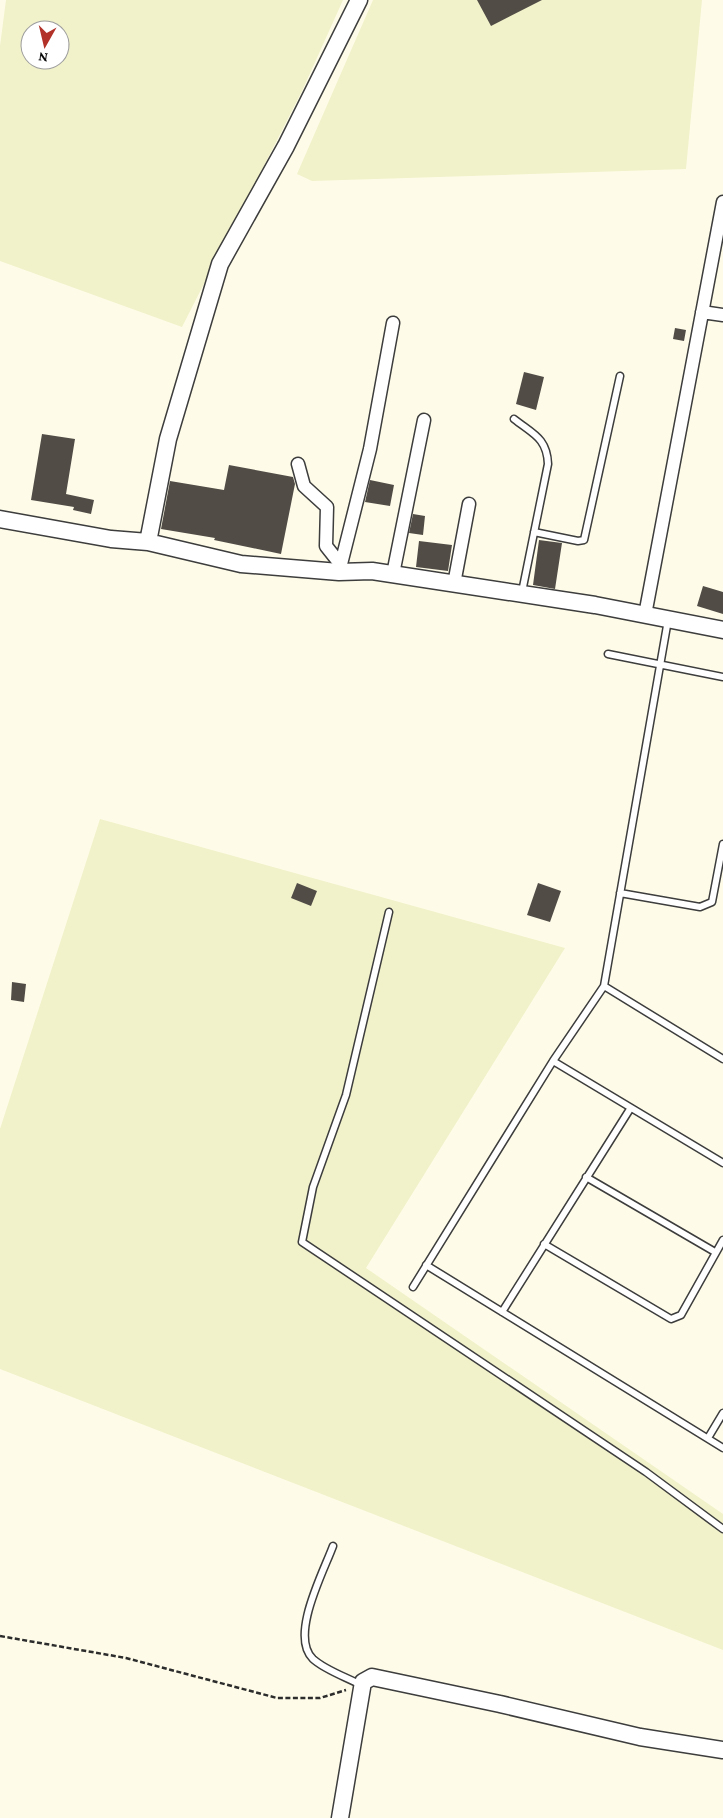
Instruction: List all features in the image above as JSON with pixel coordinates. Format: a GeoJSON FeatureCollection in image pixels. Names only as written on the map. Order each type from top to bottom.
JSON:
{"type":"FeatureCollection","features":[{"type":"Feature","properties":{"kind":"street"},"geometry":{"type":"LineString","coordinates":[[148,542],[168,439],[220,264],[286,146],[359,0]]}},
{"type":"Feature","properties":{"kind":"street"},"geometry":{"type":"LineString","coordinates":[[645,615],[723,202]]}},
{"type":"Feature","properties":{"kind":"street"},"geometry":{"type":"LineString","coordinates":[[702,312],[723,315]]}},
{"type":"Feature","properties":{"kind":"street"},"geometry":{"type":"LineString","coordinates":[[340,568],[370,449],[393,323]]}},
{"type":"Feature","properties":{"kind":"street"},"geometry":{"type":"LineString","coordinates":[[393,574],[424,420]]}},
{"type":"Feature","properties":{"kind":"street"},"geometry":{"type":"LineString","coordinates":[[298,464],[304,486],[326,508],[326,546],[340,568]]}},
{"type":"Feature","properties":{"kind":"street"},"geometry":{"type":"LineString","coordinates":[[454,584],[469,504]]}},
{"type":"Feature","properties":{"kind":"street"},"geometry":{"type":"LineString","coordinates":[[0,519],[111,539],[148,542],[241,564],[372,571],[521,594],[723,630]]}},
{"type":"Feature","properties":{"kind":"street"},"geometry":{"type":"LineString","coordinates":[[340,1818],[362,1686],[366,1679],[380,1678],[640,1738],[723,1750]]}},
{"type":"Feature","properties":{"kind":"lane"},"geometry":{"type":"LineString","coordinates":[[534,532],[578,541],[584,540],[620,376]]}},
{"type":"Feature","properties":{"kind":"lane"},"geometry":{"type":"LineString","coordinates":[[514,419],[542,440],[547,450],[548,464],[521,594]]}},
{"type":"Feature","properties":{"kind":"lane"},"geometry":{"type":"LineString","coordinates":[[413,1287],[553,1062],[604,986],[668,620]]}},
{"type":"Feature","properties":{"kind":"lane"},"geometry":{"type":"LineString","coordinates":[[608,654],[660,666],[723,676]]}},
{"type":"Feature","properties":{"kind":"lane"},"geometry":{"type":"LineString","coordinates":[[620,893],[700,907],[708,905],[712,902],[723,844]]}},
{"type":"Feature","properties":{"kind":"lane"},"geometry":{"type":"LineString","coordinates":[[389,912],[346,1095],[313,1187],[302,1242],[646,1472],[723,1529]]}},
{"type":"Feature","properties":{"kind":"lane"},"geometry":{"type":"LineString","coordinates":[[604,986],[723,1059]]}},
{"type":"Feature","properties":{"kind":"lane"},"geometry":{"type":"LineString","coordinates":[[553,1062],[723,1163]]}},
{"type":"Feature","properties":{"kind":"lane"},"geometry":{"type":"LineString","coordinates":[[502,1312],[630,1109]]}},
{"type":"Feature","properties":{"kind":"lane"},"geometry":{"type":"LineString","coordinates":[[586,1177],[715,1252]]}},
{"type":"Feature","properties":{"kind":"lane"},"geometry":{"type":"LineString","coordinates":[[544,1244],[671,1319],[680,1315],[723,1240]]}},
{"type":"Feature","properties":{"kind":"lane"},"geometry":{"type":"LineString","coordinates":[[426,1265],[723,1448]]}},
{"type":"Feature","properties":{"kind":"lane"},"geometry":{"type":"LineString","coordinates":[[708,1438],[723,1413]]}},
{"type":"Feature","properties":{"kind":"lane"},"geometry":{"type":"LineString","coordinates":[[333,1546],[308,1610],[305,1627],[307,1649],[315,1660],[362,1686]]}},
{"type":"Feature","properties":{"kind":"path"},"geometry":{"type":"LineString","coordinates":[[0,1636],[126,1658],[277,1698],[320,1698],[362,1686]]}},
{"type":"Feature","properties":{"kind":"green space"},"geometry":{"type":"Polygon","coordinates":[[[6,0],[343,0],[302,91],[182,327],[0,261],[0,46],[6,0]]]}},
{"type":"Feature","properties":{"kind":"green space"},"geometry":{"type":"Polygon","coordinates":[[[373,0],[702,0],[686,169],[312,181],[297,174],[373,0]]]}},
{"type":"Feature","properties":{"kind":"green space"},"geometry":{"type":"Polygon","coordinates":[[[100,819],[565,948],[366,1268],[723,1514],[723,1650],[0,1369],[0,1129],[100,819]]]}},
{"type":"Feature","properties":{"kind":"building"},"geometry":{"type":"Polygon","coordinates":[[[477,0],[542,0],[491,26],[477,0]]]}},
{"type":"Feature","properties":{"kind":"building"},"geometry":{"type":"Polygon","coordinates":[[[675,328],[686,330],[684,341],[673,339],[675,328]]]}},
{"type":"Feature","properties":{"kind":"building"},"geometry":{"type":"Polygon","coordinates":[[[524,372],[544,377],[536,410],[516,404],[524,372]]]}},
{"type":"Feature","properties":{"kind":"building"},"geometry":{"type":"Polygon","coordinates":[[[42,434],[75,439],[66,494],[94,500],[91,514],[73,510],[74,507],[31,500],[42,434]]]}},
{"type":"Feature","properties":{"kind":"building"},"geometry":{"type":"Polygon","coordinates":[[[229,465],[293,477],[295,484],[281,554],[214,540],[215,538],[161,529],[170,481],[224,490],[229,465]]]}},
{"type":"Feature","properties":{"kind":"building"},"geometry":{"type":"Polygon","coordinates":[[[370,480],[394,485],[390,506],[365,502],[370,480]]]}},
{"type":"Feature","properties":{"kind":"building"},"geometry":{"type":"Polygon","coordinates":[[[413,514],[425,516],[423,535],[409,533],[413,514]]]}},
{"type":"Feature","properties":{"kind":"building"},"geometry":{"type":"Polygon","coordinates":[[[539,540],[562,543],[555,589],[533,585],[539,540]]]}},
{"type":"Feature","properties":{"kind":"building"},"geometry":{"type":"Polygon","coordinates":[[[419,541],[452,545],[448,571],[416,567],[419,541]]]}},
{"type":"Feature","properties":{"kind":"building"},"geometry":{"type":"Polygon","coordinates":[[[703,586],[723,592],[723,614],[697,606],[703,586]]]}},
{"type":"Feature","properties":{"kind":"building"},"geometry":{"type":"Polygon","coordinates":[[[297,883],[317,891],[311,906],[291,898],[297,883]]]}},
{"type":"Feature","properties":{"kind":"building"},"geometry":{"type":"Polygon","coordinates":[[[538,883],[561,891],[550,922],[527,915],[538,883]]]}},
{"type":"Feature","properties":{"kind":"building"},"geometry":{"type":"Polygon","coordinates":[[[12,982],[26,984],[24,1002],[11,1000],[12,982]]]}}]}
